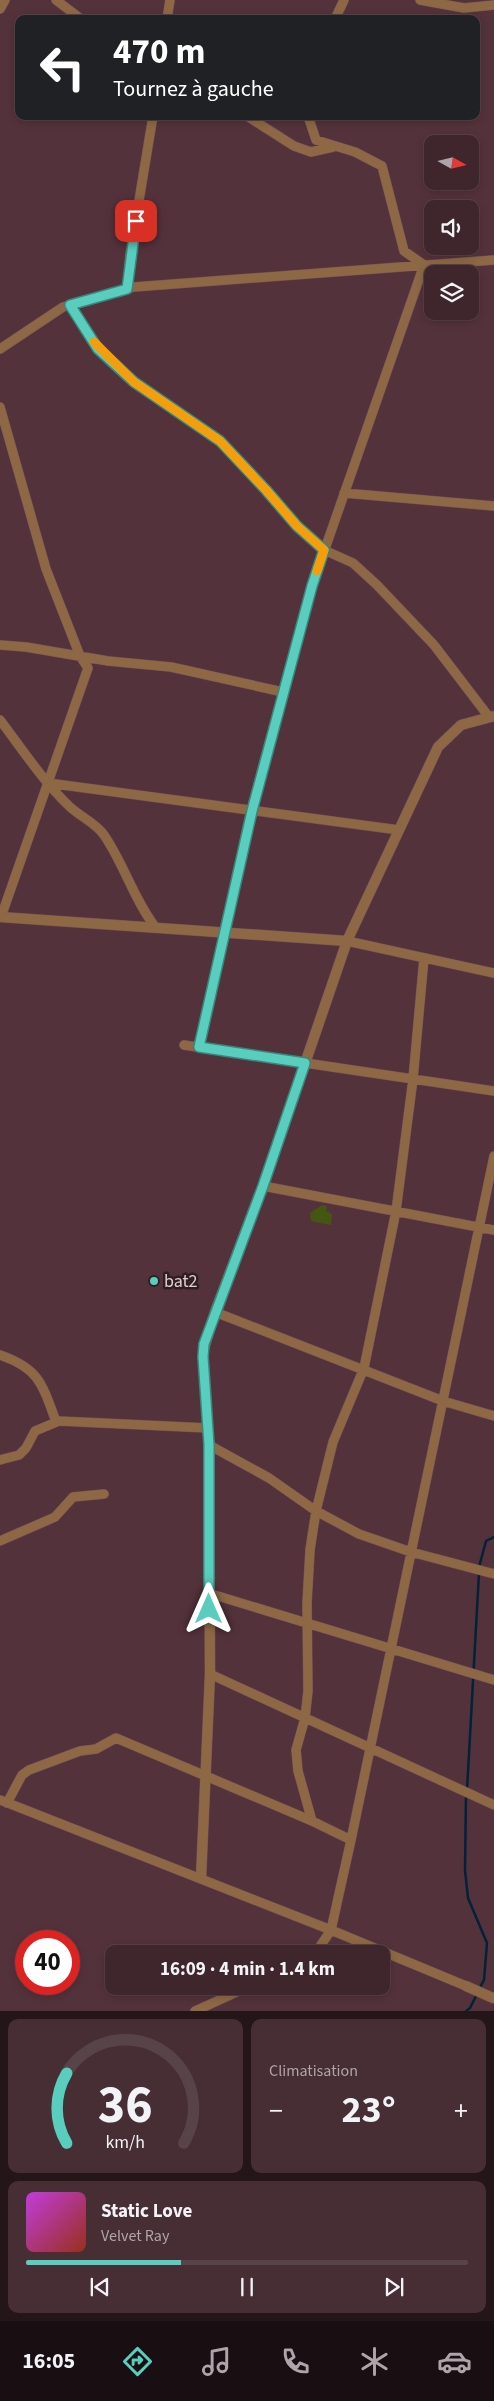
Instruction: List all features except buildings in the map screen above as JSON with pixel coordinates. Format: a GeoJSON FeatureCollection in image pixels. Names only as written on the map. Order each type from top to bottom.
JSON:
{"type":"FeatureCollection","features":[{"type":"Feature","properties":{"kind":"street"},"geometry":{"type":"LineString","coordinates":[[0,9],[5,0]]}},
{"type":"Feature","properties":{"kind":"street"},"geometry":{"type":"LineString","coordinates":[[56,0],[75,15]]}},
{"type":"Feature","properties":{"kind":"street"},"geometry":{"type":"LineString","coordinates":[[168,15],[170,0]]}},
{"type":"Feature","properties":{"kind":"street"},"geometry":{"type":"LineString","coordinates":[[337,15],[344,0]]}},
{"type":"Feature","properties":{"kind":"street"},"geometry":{"type":"LineString","coordinates":[[420,0],[464,8],[494,5]]}},
{"type":"Feature","properties":{"kind":"street"},"geometry":{"type":"LineString","coordinates":[[127,289],[130,255],[152,120]]}},
{"type":"Feature","properties":{"kind":"street"},"geometry":{"type":"LineString","coordinates":[[252,120],[294,146],[311,152],[333,146]]}},
{"type":"Feature","properties":{"kind":"street"},"geometry":{"type":"LineString","coordinates":[[309,120],[316,140],[355,152],[382,166],[404,251],[424,265]]}},
{"type":"Feature","properties":{"kind":"street"},"geometry":{"type":"LineString","coordinates":[[0,349],[63,307],[127,289],[494,260]]}},
{"type":"Feature","properties":{"kind":"street"},"geometry":{"type":"LineString","coordinates":[[199,1047],[252,811],[312,586],[424,265]]}},
{"type":"Feature","properties":{"kind":"street"},"geometry":{"type":"LineString","coordinates":[[70,305],[98,349],[134,382],[220,441],[297,526],[324,550],[353,564],[377,585],[434,645],[492,716],[461,725],[438,747],[347,941],[263,1186],[215,1312],[202,1352],[209,1445],[208,1593],[210,1674],[200,1878]]}},
{"type":"Feature","properties":{"kind":"street"},"geometry":{"type":"LineString","coordinates":[[0,407],[46,568],[80,656],[88,668],[0,917],[224,934],[347,941],[494,973]]}},
{"type":"Feature","properties":{"kind":"street"},"geometry":{"type":"LineString","coordinates":[[344,493],[494,506]]}},
{"type":"Feature","properties":{"kind":"street"},"geometry":{"type":"LineString","coordinates":[[0,645],[171,667],[283,692]]}},
{"type":"Feature","properties":{"kind":"street"},"geometry":{"type":"LineString","coordinates":[[0,720],[48,783],[69,806],[103,832],[125,870],[146,915],[156,928]]}},
{"type":"Feature","properties":{"kind":"street"},"geometry":{"type":"LineString","coordinates":[[48,783],[399,830]]}},
{"type":"Feature","properties":{"kind":"street"},"geometry":{"type":"LineString","coordinates":[[312,1821],[296,1760],[296,1744],[305,1718],[308,1691],[308,1574],[316,1511],[333,1442],[364,1368],[396,1211],[414,1079],[424,958]]}},
{"type":"Feature","properties":{"kind":"street"},"geometry":{"type":"LineString","coordinates":[[184,1045],[494,1091]]}},
{"type":"Feature","properties":{"kind":"street"},"geometry":{"type":"LineString","coordinates":[[322,1945],[331,1930],[372,1748],[442,1400],[494,1156]]}},
{"type":"Feature","properties":{"kind":"street"},"geometry":{"type":"LineString","coordinates":[[263,1186],[494,1230]]}},
{"type":"Feature","properties":{"kind":"street"},"geometry":{"type":"LineString","coordinates":[[215,1312],[364,1368],[442,1400],[494,1416]]}},
{"type":"Feature","properties":{"kind":"street"},"geometry":{"type":"LineString","coordinates":[[0,1355],[14,1360],[29,1369],[39,1380],[46,1390],[55,1418],[59,1420]]}},
{"type":"Feature","properties":{"kind":"street"},"geometry":{"type":"LineString","coordinates":[[0,1460],[20,1455],[35,1431],[59,1420],[208,1428]]}},
{"type":"Feature","properties":{"kind":"street"},"geometry":{"type":"LineString","coordinates":[[209,1445],[269,1478],[316,1511],[374,1540],[492,1574]]}},
{"type":"Feature","properties":{"kind":"street"},"geometry":{"type":"LineString","coordinates":[[0,1541],[56,1517],[65,1504],[73,1497],[104,1494]]}},
{"type":"Feature","properties":{"kind":"street"},"geometry":{"type":"LineString","coordinates":[[208,1593],[494,1680]]}},
{"type":"Feature","properties":{"kind":"street"},"geometry":{"type":"LineString","coordinates":[[210,1674],[494,1805]]}},
{"type":"Feature","properties":{"kind":"street"},"geometry":{"type":"LineString","coordinates":[[351,1840],[312,1821],[205,1777],[120,1739],[113,1738],[96,1749],[80,1751],[29,1770],[22,1775],[3,1801],[331,1930],[493,1998]]}},
{"type":"Feature","properties":{"kind":"street"},"geometry":{"type":"LineString","coordinates":[[194,2011],[230,1995]]}},
{"type":"Feature","properties":{"kind":"green space"},"geometry":{"type":"Polygon","coordinates":[[[322,1205],[327,1206],[326,1211],[332,1214],[331,1225],[311,1221],[310,1213],[322,1205]]]}},
{"type":"Feature","properties":{"kind":"waterway"},"geometry":{"type":"LineString","coordinates":[[479,1567],[486,1541],[494,1537]]}},
{"type":"Feature","properties":{"kind":"waterway"},"geometry":{"type":"LineString","coordinates":[[467,1790],[479,1573]]}},
{"type":"Feature","properties":{"kind":"waterway"},"geometry":{"type":"LineString","coordinates":[[466,1795],[465,1870],[468,1898],[487,1943],[484,1980],[479,1989]]}},
{"type":"Feature","properties":{"kind":"waterway"},"geometry":{"type":"LineString","coordinates":[[466,2011],[470,2008],[477,1994]]}},
{"type":"Feature","properties":{"kind":"slow traffic"},"geometry":{"type":"LineString","coordinates":[[94,342],[98,349],[134,382],[220,441],[297,526],[324,550],[317,571]]}},
{"type":"Feature","properties":{"kind":"place","name":"bat2"},"geometry":{"type":"Point","coordinates":[154,1281]}},
{"type":"Feature","properties":{"kind":"route"},"geometry":{"type":"LineString","coordinates":[[136,221],[127,289],[70,305],[98,349],[134,382],[220,441],[297,526],[324,550],[312,586],[252,811],[199,1047],[305,1063],[263,1186],[215,1312],[202,1352],[209,1445],[209,1609]]}}]}
